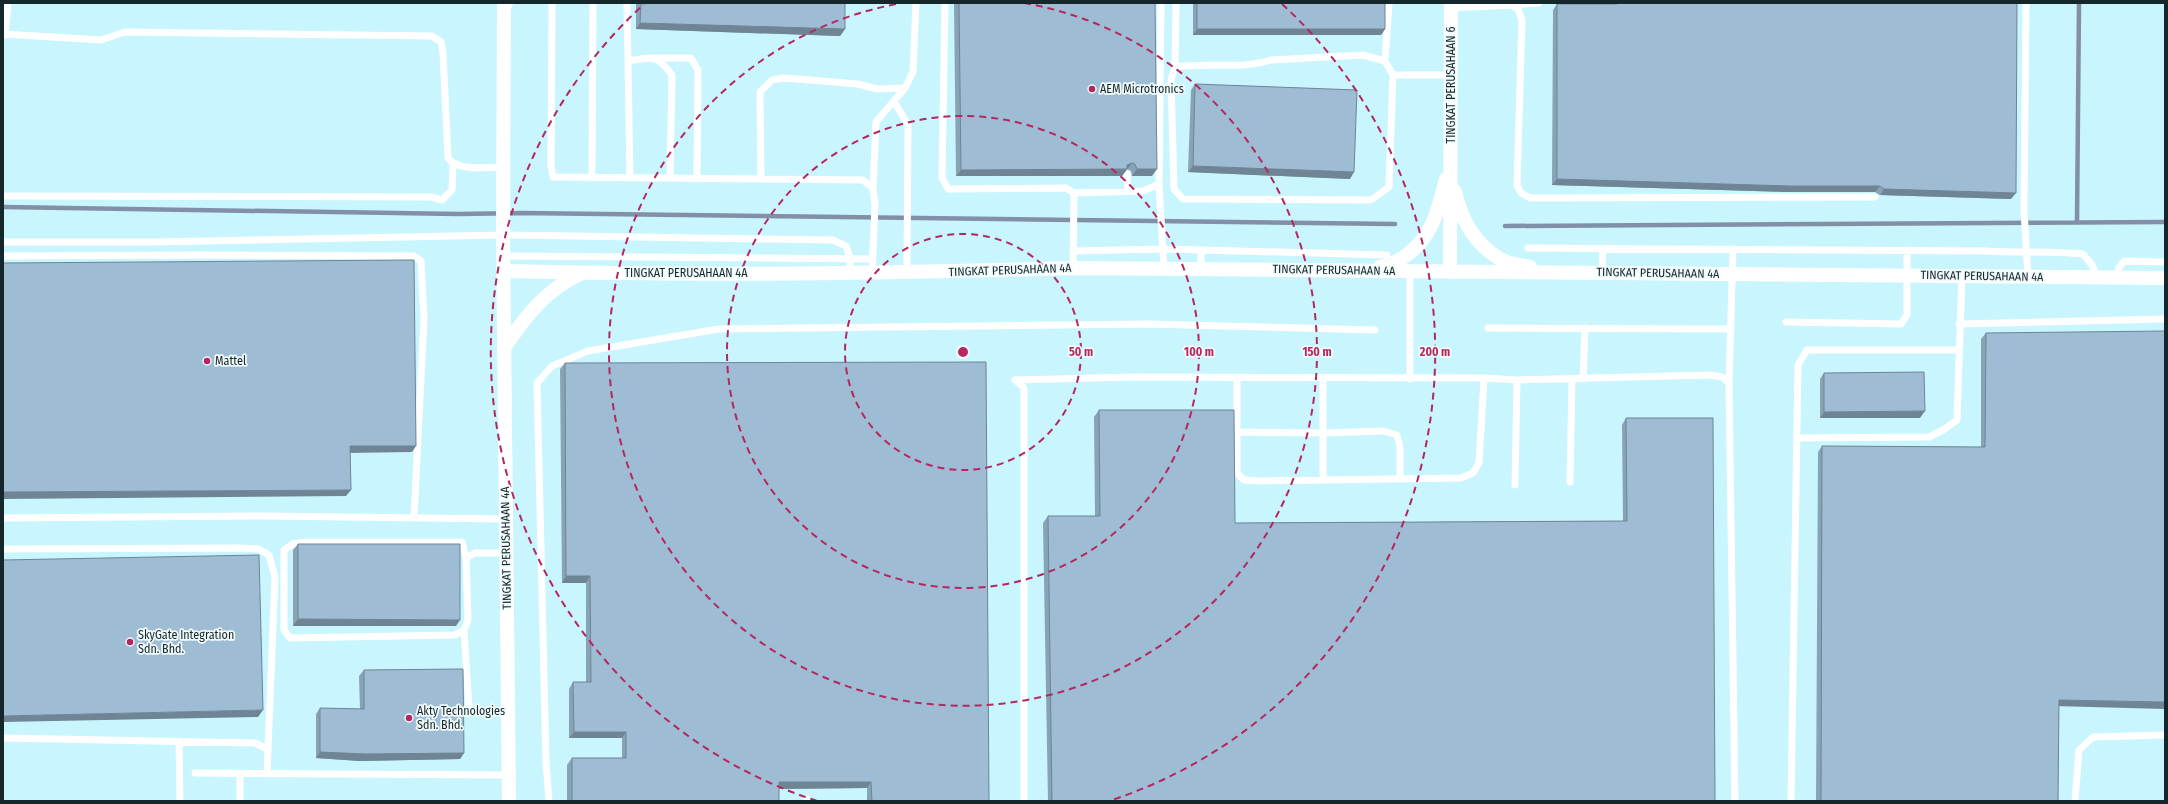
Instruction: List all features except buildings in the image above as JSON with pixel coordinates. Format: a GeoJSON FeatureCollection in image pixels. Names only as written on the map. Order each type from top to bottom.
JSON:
{"type":"FeatureCollection","features":[{"type":"Feature","properties":{"kind":"street","name":"TINGKAT PERUSAHAAN 4A"},"geometry":{"type":"LineString","coordinates":[[506,3],[504,7],[503,235],[509,801]]}},
{"type":"Feature","properties":{"kind":"street","name":"TINGKAT PERUSAHAAN 6"},"geometry":{"type":"LineString","coordinates":[[1450,272],[1451,5]]}},
{"type":"Feature","properties":{"kind":"street","name":"TINGKAT PERUSAHAAN 6"},"geometry":{"type":"LineString","coordinates":[[1363,270],[1391,265],[1414,250],[1432,226],[1450,168]]}},
{"type":"Feature","properties":{"kind":"street","name":"TINGKAT PERUSAHAAN 6"},"geometry":{"type":"LineString","coordinates":[[1450,168],[1458,204],[1467,226],[1481,245],[1502,260],[1559,272]]}},
{"type":"Feature","properties":{"kind":"street","name":"TINGKAT PERUSAHAAN 4A"},"geometry":{"type":"LineString","coordinates":[[504,270],[609,274],[907,273],[1073,268],[1201,269],[1349,262],[1363,270],[1450,272],[2165,278]]}},
{"type":"Feature","properties":{"kind":"street"},"geometry":{"type":"LineString","coordinates":[[504,348],[537,304],[558,285],[580,274],[609,274]]}},
{"type":"Feature","properties":{"kind":"lane"},"geometry":{"type":"LineString","coordinates":[[3,196],[423,197],[442,200],[452,190],[453,165],[448,158],[443,53],[441,42],[432,36],[125,32],[101,40],[4,34],[8,3]]}},
{"type":"Feature","properties":{"kind":"lane"},"geometry":{"type":"LineString","coordinates":[[552,3],[551,165],[553,177],[863,180],[873,188]]}},
{"type":"Feature","properties":{"kind":"lane"},"geometry":{"type":"LineString","coordinates":[[592,178],[593,3]]}},
{"type":"Feature","properties":{"kind":"lane"},"geometry":{"type":"LineString","coordinates":[[627,3],[630,178]]}},
{"type":"Feature","properties":{"kind":"lane"},"geometry":{"type":"LineString","coordinates":[[872,273],[875,205],[873,188],[876,122],[905,88],[913,72],[916,3]]}},
{"type":"Feature","properties":{"kind":"lane"},"geometry":{"type":"LineString","coordinates":[[945,3],[942,178],[948,189],[1066,188],[1074,194],[1143,190],[1159,184]]}},
{"type":"Feature","properties":{"kind":"lane"},"geometry":{"type":"LineString","coordinates":[[1160,3],[1159,184],[1164,269]]}},
{"type":"Feature","properties":{"kind":"lane"},"geometry":{"type":"LineString","coordinates":[[1176,4],[1175,67],[1171,80],[1174,189],[1183,199],[1371,200],[1389,187],[1393,75],[1385,61],[1389,3]]}},
{"type":"Feature","properties":{"kind":"lane"},"geometry":{"type":"LineString","coordinates":[[1451,5],[1511,5],[1539,3]]}},
{"type":"Feature","properties":{"kind":"lane"},"geometry":{"type":"LineString","coordinates":[[2026,3],[2024,211],[2025,251],[2028,277]]}},
{"type":"Feature","properties":{"kind":"lane"},"geometry":{"type":"LineString","coordinates":[[1511,5],[1518,8],[1522,20],[1517,185],[1521,193],[1530,198],[1875,197]]}},
{"type":"Feature","properties":{"kind":"lane"},"geometry":{"type":"LineString","coordinates":[[1175,67],[1189,64],[1256,65],[1270,60],[1363,55],[1385,61]]}},
{"type":"Feature","properties":{"kind":"lane"},"geometry":{"type":"LineString","coordinates":[[628,60],[651,58],[691,58],[698,70],[697,178]]}},
{"type":"Feature","properties":{"kind":"lane"},"geometry":{"type":"LineString","coordinates":[[651,58],[663,62],[672,75],[670,178]]}},
{"type":"Feature","properties":{"kind":"lane"},"geometry":{"type":"LineString","coordinates":[[1393,75],[1450,75]]}},
{"type":"Feature","properties":{"kind":"lane"},"geometry":{"type":"LineString","coordinates":[[761,178],[760,92],[772,80],[784,78],[820,80],[858,84],[877,89],[905,88]]}},
{"type":"Feature","properties":{"kind":"lane"},"geometry":{"type":"LineString","coordinates":[[894,101],[908,125],[907,273]]}},
{"type":"Feature","properties":{"kind":"lane"},"geometry":{"type":"LineString","coordinates":[[453,165],[462,167],[503,167]]}},
{"type":"Feature","properties":{"kind":"lane"},"geometry":{"type":"LineString","coordinates":[[1127,174],[1128,191]]}},
{"type":"Feature","properties":{"kind":"lane"},"geometry":{"type":"LineString","coordinates":[[1073,268],[1074,194]]}},
{"type":"Feature","properties":{"kind":"lane"},"geometry":{"type":"LineString","coordinates":[[3,242],[165,242],[503,235],[833,240],[846,246],[850,258],[850,273]]}},
{"type":"Feature","properties":{"kind":"lane"},"geometry":{"type":"LineString","coordinates":[[1528,248],[2063,252],[2083,254],[2092,265],[2097,277]]}},
{"type":"Feature","properties":{"kind":"lane"},"geometry":{"type":"LineString","coordinates":[[1602,273],[1603,248]]}},
{"type":"Feature","properties":{"kind":"lane"},"geometry":{"type":"LineString","coordinates":[[1073,251],[1163,249],[1201,250],[1349,262],[1387,255]]}},
{"type":"Feature","properties":{"kind":"lane"},"geometry":{"type":"LineString","coordinates":[[1733,249],[1734,274],[1729,383],[1735,801]]}},
{"type":"Feature","properties":{"kind":"lane"},"geometry":{"type":"LineString","coordinates":[[1201,250],[1201,269]]}},
{"type":"Feature","properties":{"kind":"lane"},"geometry":{"type":"LineString","coordinates":[[1786,322],[1900,324],[1907,315],[1907,250]]}},
{"type":"Feature","properties":{"kind":"lane"},"geometry":{"type":"LineString","coordinates":[[3,256],[414,256],[421,261],[424,319],[414,518]]}},
{"type":"Feature","properties":{"kind":"lane"},"geometry":{"type":"LineString","coordinates":[[504,256],[873,259]]}},
{"type":"Feature","properties":{"kind":"lane"},"geometry":{"type":"LineString","coordinates":[[2116,278],[2119,268],[2124,261],[2165,262]]}},
{"type":"Feature","properties":{"kind":"lane"},"geometry":{"type":"LineString","coordinates":[[1410,271],[1410,379]]}},
{"type":"Feature","properties":{"kind":"lane"},"geometry":{"type":"LineString","coordinates":[[1797,438],[1929,437],[1943,430],[1957,420],[1958,350],[1962,276]]}},
{"type":"Feature","properties":{"kind":"lane"},"geometry":{"type":"LineString","coordinates":[[1959,324],[2165,319]]}},
{"type":"Feature","properties":{"kind":"lane"},"geometry":{"type":"LineString","coordinates":[[550,801],[546,762],[537,383],[552,366],[588,351],[719,329],[1148,324],[1375,330]]}},
{"type":"Feature","properties":{"kind":"lane"},"geometry":{"type":"LineString","coordinates":[[1488,328],[1731,329]]}},
{"type":"Feature","properties":{"kind":"lane"},"geometry":{"type":"LineString","coordinates":[[1584,379],[1585,328]]}},
{"type":"Feature","properties":{"kind":"lane"},"geometry":{"type":"LineString","coordinates":[[1791,801],[1798,365],[1807,350],[1958,350]]}},
{"type":"Feature","properties":{"kind":"lane"},"geometry":{"type":"LineString","coordinates":[[1024,801],[1024,388],[1016,380],[1133,377],[1323,379],[1484,378],[1517,380],[1710,375],[1722,378],[1729,383]]}},
{"type":"Feature","properties":{"kind":"lane"},"geometry":{"type":"LineString","coordinates":[[1237,378],[1237,473],[1244,480],[1323,480],[1461,478],[1473,473],[1479,463],[1484,378]]}},
{"type":"Feature","properties":{"kind":"lane"},"geometry":{"type":"LineString","coordinates":[[1323,379],[1323,480]]}},
{"type":"Feature","properties":{"kind":"lane"},"geometry":{"type":"LineString","coordinates":[[1570,482],[1572,379]]}},
{"type":"Feature","properties":{"kind":"lane"},"geometry":{"type":"LineString","coordinates":[[1515,485],[1517,380]]}},
{"type":"Feature","properties":{"kind":"lane"},"geometry":{"type":"LineString","coordinates":[[1237,432],[1324,433],[1384,431],[1397,434],[1400,446],[1400,479]]}},
{"type":"Feature","properties":{"kind":"lane"},"geometry":{"type":"LineString","coordinates":[[3,518],[263,516],[506,519]]}},
{"type":"Feature","properties":{"kind":"lane"},"geometry":{"type":"LineString","coordinates":[[464,630],[455,635],[290,638],[284,630],[284,550],[293,544],[307,542],[462,542],[466,558],[468,620],[464,630],[469,709]]}},
{"type":"Feature","properties":{"kind":"lane"},"geometry":{"type":"LineString","coordinates":[[3,549],[239,548],[259,549],[269,555],[275,577],[267,774]]}},
{"type":"Feature","properties":{"kind":"lane"},"geometry":{"type":"LineString","coordinates":[[466,558],[475,553],[506,553]]}},
{"type":"Feature","properties":{"kind":"lane"},"geometry":{"type":"LineString","coordinates":[[2075,801],[2079,750],[2093,737],[2165,735]]}},
{"type":"Feature","properties":{"kind":"lane"},"geometry":{"type":"LineString","coordinates":[[3,738],[255,743],[267,749]]}},
{"type":"Feature","properties":{"kind":"lane"},"geometry":{"type":"LineString","coordinates":[[179,741],[180,801]]}},
{"type":"Feature","properties":{"kind":"lane"},"geometry":{"type":"LineString","coordinates":[[195,773],[508,775]]}},
{"type":"Feature","properties":{"kind":"lane"},"geometry":{"type":"LineString","coordinates":[[240,774],[240,801]]}},
{"type":"Feature","properties":{"kind":"waterway"},"geometry":{"type":"LineString","coordinates":[[2077,221],[2079,3]]}},
{"type":"Feature","properties":{"kind":"waterway"},"geometry":{"type":"LineString","coordinates":[[3,207],[458,214],[522,213],[1395,224]]}},
{"type":"Feature","properties":{"kind":"waterway"},"geometry":{"type":"LineString","coordinates":[[1505,226],[2165,222]]}},
{"type":"Feature","properties":{"kind":"place","name":"AEM Microtronics"},"geometry":{"type":"Point","coordinates":[1092,89]}},
{"type":"Feature","properties":{"kind":"place","name":"Mattel"},"geometry":{"type":"Point","coordinates":[207,361]}},
{"type":"Feature","properties":{"kind":"place","name":"SkyGate Integration Sdn. Bhd."},"geometry":{"type":"Point","coordinates":[130,642]}},
{"type":"Feature","properties":{"kind":"place","name":"Akty Technologies Sdn. Bhd."},"geometry":{"type":"Point","coordinates":[409,718]}}]}
